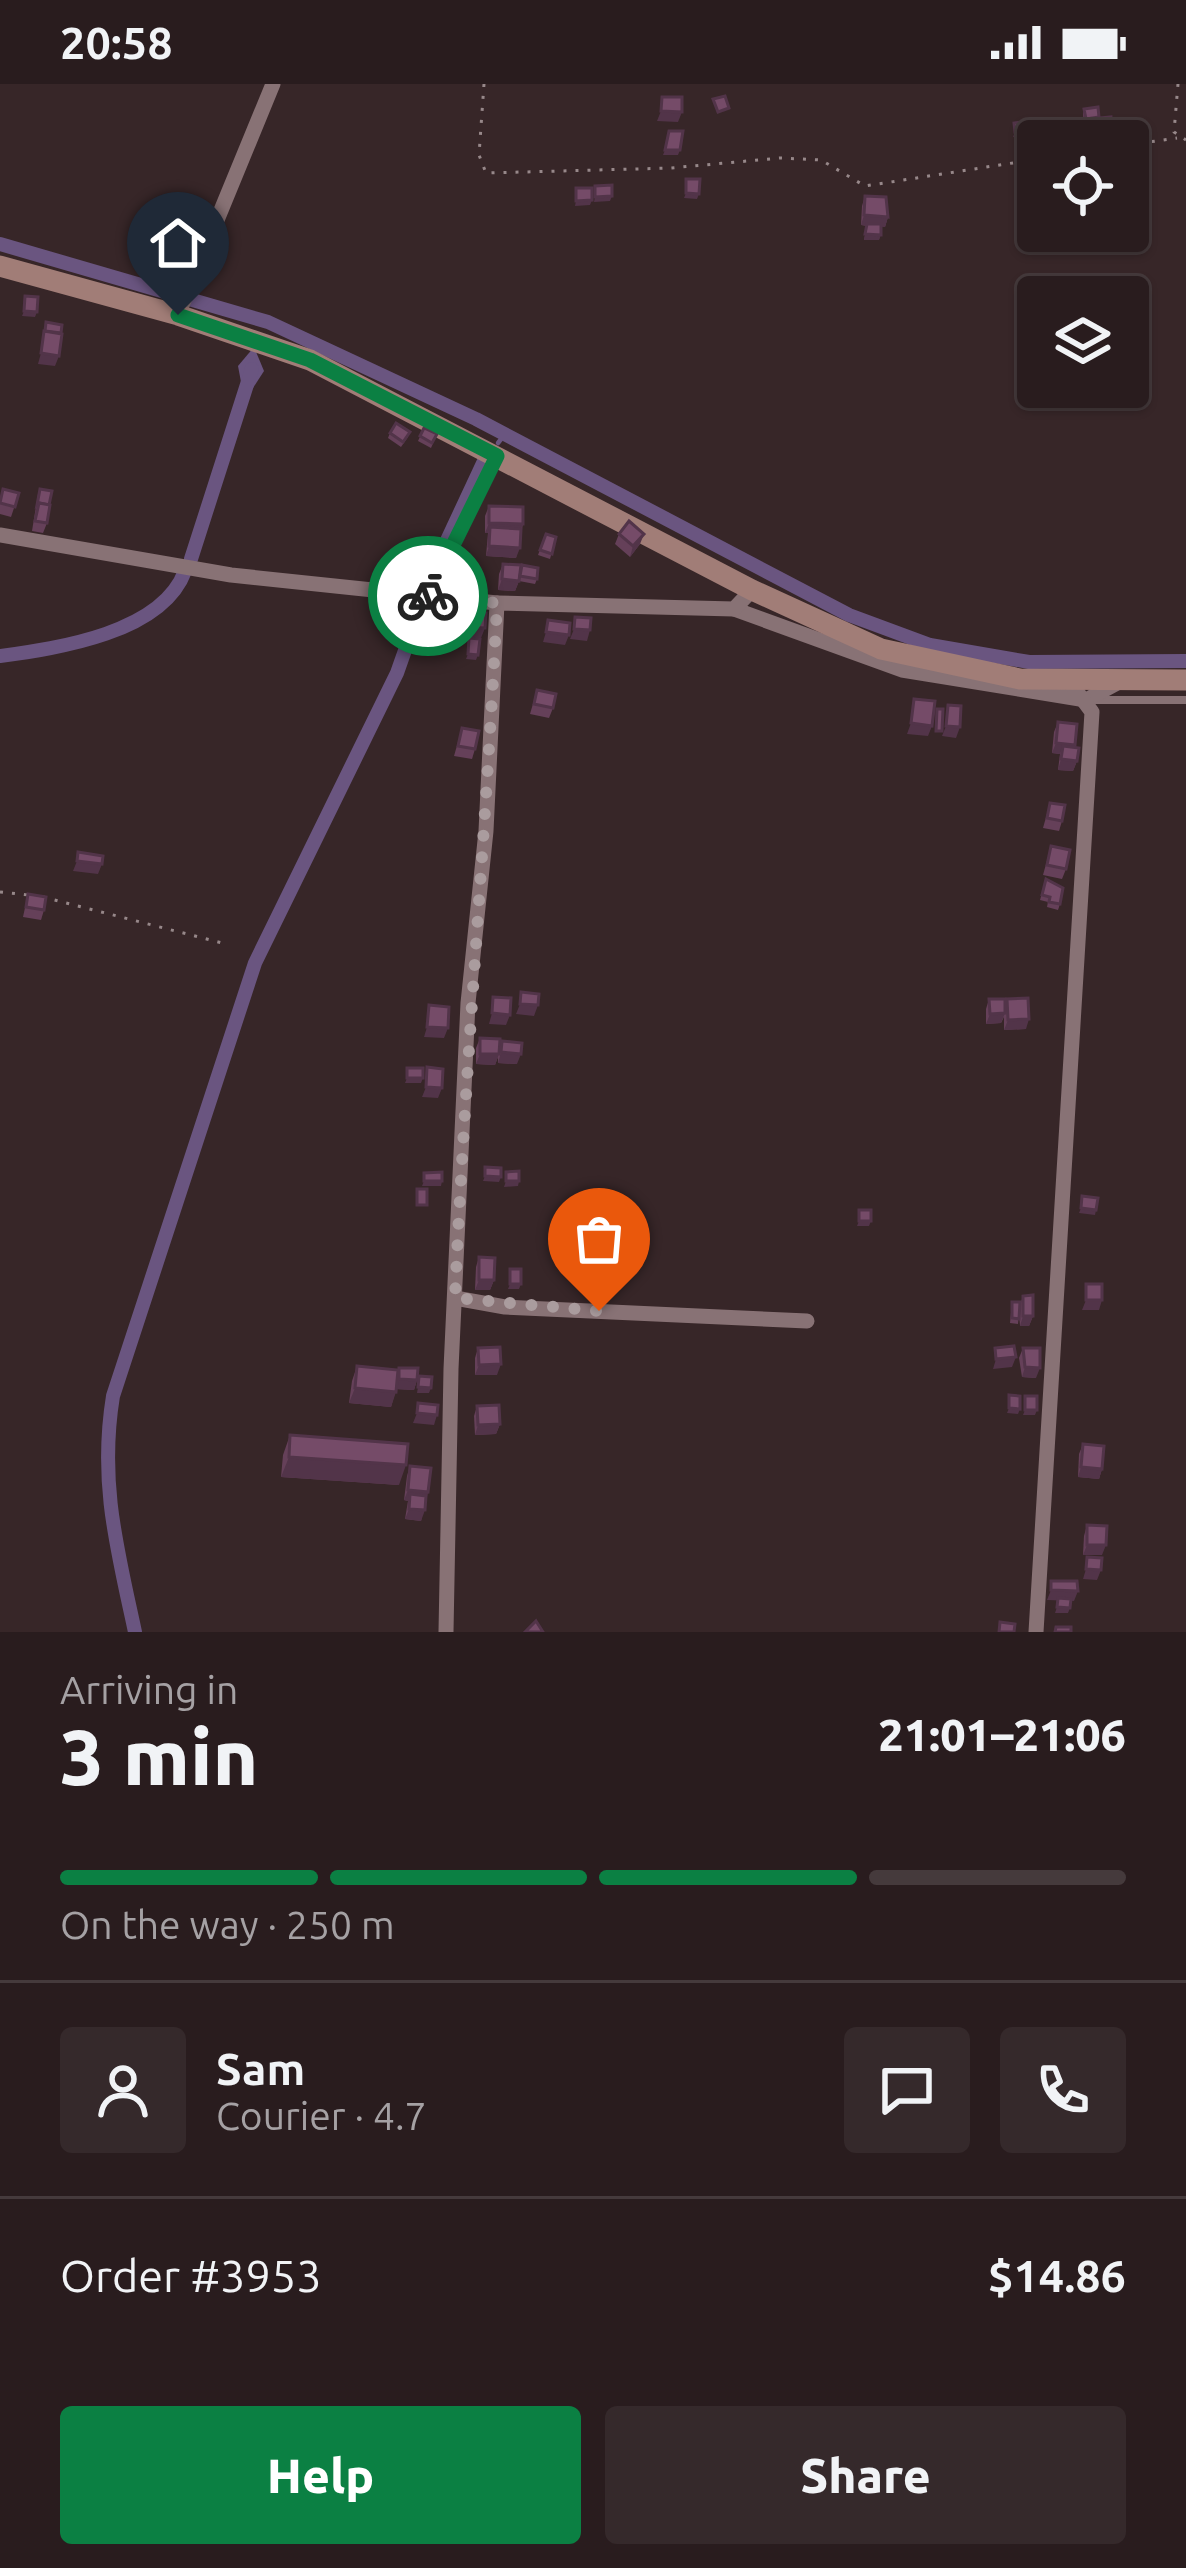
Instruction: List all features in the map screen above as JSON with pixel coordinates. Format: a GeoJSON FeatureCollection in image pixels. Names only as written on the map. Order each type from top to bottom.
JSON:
{"type":"FeatureCollection","features":[{"type":"Feature","properties":{"kind":"street"},"geometry":{"type":"LineString","coordinates":[[180,309],[273,84]]}},
{"type":"Feature","properties":{"kind":"street"},"geometry":{"type":"LineString","coordinates":[[0,266],[180,309],[310,360],[752,590],[881,650],[1021,680],[1186,680]]}},
{"type":"Feature","properties":{"kind":"street"},"geometry":{"type":"LineString","coordinates":[[0,536],[231,575],[428,597],[734,610],[902,670],[1086,700],[1122,680]]}},
{"type":"Feature","properties":{"kind":"street"},"geometry":{"type":"LineString","coordinates":[[734,610],[752,590]]}},
{"type":"Feature","properties":{"kind":"street"},"geometry":{"type":"LineString","coordinates":[[752,590],[767,621]]}},
{"type":"Feature","properties":{"kind":"street"},"geometry":{"type":"LineString","coordinates":[[446,1632],[468,1003],[486,831],[497,603]]}},
{"type":"Feature","properties":{"kind":"street"},"geometry":{"type":"LineString","coordinates":[[1036,1632],[1092,712],[1069,681]]}},
{"type":"Feature","properties":{"kind":"street"},"geometry":{"type":"LineString","coordinates":[[455,1298],[505,1306],[807,1321]]}},
{"type":"Feature","properties":{"kind":"lane"},"geometry":{"type":"LineString","coordinates":[[428,597],[497,456]]}},
{"type":"Feature","properties":{"kind":"lane"},"geometry":{"type":"LineString","coordinates":[[1086,700],[1186,700]]}},
{"type":"Feature","properties":{"kind":"path"},"geometry":{"type":"LineString","coordinates":[[484,84],[479,155],[486,173],[671,168],[780,158],[821,160],[865,186],[1017,162]]}},
{"type":"Feature","properties":{"kind":"path"},"geometry":{"type":"LineString","coordinates":[[1178,84],[1178,137]]}},
{"type":"Feature","properties":{"kind":"path"},"geometry":{"type":"LineString","coordinates":[[1149,142],[1186,140]]}},
{"type":"Feature","properties":{"kind":"path"},"geometry":{"type":"LineString","coordinates":[[0,892],[75,903],[226,944]]}},
{"type":"Feature","properties":{"kind":"shaded area"},"geometry":{"type":"Polygon","coordinates":[[[254,347],[264,371],[253,388],[241,382],[238,366],[254,347]]]}},
{"type":"Feature","properties":{"kind":"building"},"geometry":{"type":"Polygon","coordinates":[[[725,96],[729,108],[718,112],[713,99],[725,96]]]}},
{"type":"Feature","properties":{"kind":"building"},"geometry":{"type":"Polygon","coordinates":[[[662,97],[682,97],[682,112],[661,111],[662,97]]]}},
{"type":"Feature","properties":{"kind":"building"},"geometry":{"type":"Polygon","coordinates":[[[1098,107],[1099,117],[1086,119],[1084,109],[1098,107]]]}},
{"type":"Feature","properties":{"kind":"building"},"geometry":{"type":"Polygon","coordinates":[[[669,131],[683,131],[680,150],[665,150],[669,131]]]}},
{"type":"Feature","properties":{"kind":"building"},"geometry":{"type":"Polygon","coordinates":[[[686,179],[700,179],[699,194],[686,193],[686,179]]]}},
{"type":"Feature","properties":{"kind":"building"},"geometry":{"type":"Polygon","coordinates":[[[612,185],[612,196],[595,197],[595,186],[612,185]]]}},
{"type":"Feature","properties":{"kind":"building"},"geometry":{"type":"Polygon","coordinates":[[[576,188],[592,188],[592,200],[576,201],[576,188]]]}},
{"type":"Feature","properties":{"kind":"building"},"geometry":{"type":"Polygon","coordinates":[[[865,196],[886,197],[888,217],[864,215],[865,196]]]}},
{"type":"Feature","properties":{"kind":"building"},"geometry":{"type":"Polygon","coordinates":[[[867,224],[881,224],[881,235],[865,234],[867,224]]]}},
{"type":"Feature","properties":{"kind":"building"},"geometry":{"type":"Polygon","coordinates":[[[25,296],[38,297],[37,312],[24,311],[25,296]]]}},
{"type":"Feature","properties":{"kind":"building"},"geometry":{"type":"Polygon","coordinates":[[[46,322],[62,325],[61,333],[45,331],[46,322]]]}},
{"type":"Feature","properties":{"kind":"building"},"geometry":{"type":"Polygon","coordinates":[[[44,331],[62,334],[59,356],[41,353],[44,331]]]}},
{"type":"Feature","properties":{"kind":"building"},"geometry":{"type":"Polygon","coordinates":[[[396,423],[410,432],[403,442],[390,433],[396,423]]]}},
{"type":"Feature","properties":{"kind":"building"},"geometry":{"type":"Polygon","coordinates":[[[424,428],[437,434],[432,443],[420,436],[424,428]]]}},
{"type":"Feature","properties":{"kind":"building"},"geometry":{"type":"Polygon","coordinates":[[[3,489],[19,493],[15,507],[0,503],[3,489]]]}},
{"type":"Feature","properties":{"kind":"building"},"geometry":{"type":"Polygon","coordinates":[[[40,489],[52,491],[49,505],[37,505],[40,489]]]}},
{"type":"Feature","properties":{"kind":"building"},"geometry":{"type":"Polygon","coordinates":[[[39,503],[50,505],[47,523],[35,521],[39,503]]]}},
{"type":"Feature","properties":{"kind":"building"},"geometry":{"type":"Polygon","coordinates":[[[489,506],[523,507],[523,524],[489,523],[489,506]]]}},
{"type":"Feature","properties":{"kind":"building"},"geometry":{"type":"Polygon","coordinates":[[[629,521],[644,534],[633,546],[619,534],[629,521]]]}},
{"type":"Feature","properties":{"kind":"building"},"geometry":{"type":"Polygon","coordinates":[[[490,527],[521,529],[520,548],[489,546],[490,527]]]}},
{"type":"Feature","properties":{"kind":"building"},"geometry":{"type":"Polygon","coordinates":[[[546,534],[556,537],[552,554],[540,550],[546,534]]]}},
{"type":"Feature","properties":{"kind":"building"},"geometry":{"type":"Polygon","coordinates":[[[401,557],[412,561],[409,571],[397,567],[401,557]]]}},
{"type":"Feature","properties":{"kind":"building"},"geometry":{"type":"Polygon","coordinates":[[[503,564],[521,565],[519,581],[502,579],[503,564]]]}},
{"type":"Feature","properties":{"kind":"building"},"geometry":{"type":"Polygon","coordinates":[[[522,565],[538,568],[537,579],[520,576],[522,565]]]}},
{"type":"Feature","properties":{"kind":"building"},"geometry":{"type":"Polygon","coordinates":[[[384,611],[399,614],[396,630],[381,627],[384,611]]]}},
{"type":"Feature","properties":{"kind":"building"},"geometry":{"type":"Polygon","coordinates":[[[465,612],[486,613],[485,628],[464,627],[465,612]]]}},
{"type":"Feature","properties":{"kind":"building"},"geometry":{"type":"Polygon","coordinates":[[[575,617],[591,618],[590,630],[574,629],[575,617]]]}},
{"type":"Feature","properties":{"kind":"building"},"geometry":{"type":"Polygon","coordinates":[[[548,620],[570,623],[569,635],[546,632],[548,620]]]}},
{"type":"Feature","properties":{"kind":"building"},"geometry":{"type":"Polygon","coordinates":[[[469,638],[480,639],[478,655],[468,654],[469,638]]]}},
{"type":"Feature","properties":{"kind":"building"},"geometry":{"type":"Polygon","coordinates":[[[537,690],[556,694],[553,708],[534,704],[537,690]]]}},
{"type":"Feature","properties":{"kind":"building"},"geometry":{"type":"Polygon","coordinates":[[[914,699],[935,701],[932,726],[911,723],[914,699]]]}},
{"type":"Feature","properties":{"kind":"building"},"geometry":{"type":"Polygon","coordinates":[[[948,705],[961,706],[960,727],[946,726],[948,705]]]}},
{"type":"Feature","properties":{"kind":"building"},"geometry":{"type":"Polygon","coordinates":[[[937,709],[943,709],[942,731],[936,731],[937,709]]]}},
{"type":"Feature","properties":{"kind":"building"},"geometry":{"type":"Polygon","coordinates":[[[1058,722],[1077,724],[1075,745],[1056,743],[1058,722]]]}},
{"type":"Feature","properties":{"kind":"building"},"geometry":{"type":"Polygon","coordinates":[[[462,728],[479,731],[475,749],[458,746],[462,728]]]}},
{"type":"Feature","properties":{"kind":"building"},"geometry":{"type":"Polygon","coordinates":[[[1063,746],[1079,748],[1077,761],[1061,759],[1063,746]]]}},
{"type":"Feature","properties":{"kind":"building"},"geometry":{"type":"Polygon","coordinates":[[[1050,803],[1065,805],[1062,821],[1047,818],[1050,803]]]}},
{"type":"Feature","properties":{"kind":"building"},"geometry":{"type":"Polygon","coordinates":[[[1051,846],[1070,850],[1066,869],[1047,865],[1051,846]]]}},
{"type":"Feature","properties":{"kind":"building"},"geometry":{"type":"Polygon","coordinates":[[[78,852],[103,856],[102,864],[77,861],[78,852]]]}},
{"type":"Feature","properties":{"kind":"building"},"geometry":{"type":"Polygon","coordinates":[[[1046,879],[1063,888],[1060,904],[1042,895],[1046,879]]]}},
{"type":"Feature","properties":{"kind":"building"},"geometry":{"type":"Polygon","coordinates":[[[28,894],[46,897],[44,910],[26,907],[28,894]]]}},
{"type":"Feature","properties":{"kind":"building"},"geometry":{"type":"Polygon","coordinates":[[[521,992],[539,994],[538,1005],[520,1004],[521,992]]]}},
{"type":"Feature","properties":{"kind":"building"},"geometry":{"type":"Polygon","coordinates":[[[493,997],[511,998],[510,1015],[492,1013],[493,997]]]}},
{"type":"Feature","properties":{"kind":"building"},"geometry":{"type":"Polygon","coordinates":[[[1028,998],[1029,1019],[1008,1020],[1007,999],[1028,998]]]}},
{"type":"Feature","properties":{"kind":"building"},"geometry":{"type":"Polygon","coordinates":[[[989,999],[1005,999],[1005,1013],[990,1014],[989,999]]]}},
{"type":"Feature","properties":{"kind":"building"},"geometry":{"type":"Polygon","coordinates":[[[429,1005],[449,1007],[448,1028],[427,1027],[429,1005]]]}},
{"type":"Feature","properties":{"kind":"building"},"geometry":{"type":"Polygon","coordinates":[[[480,1038],[500,1039],[499,1054],[480,1054],[480,1038]]]}},
{"type":"Feature","properties":{"kind":"building"},"geometry":{"type":"Polygon","coordinates":[[[502,1041],[522,1043],[521,1054],[501,1052],[502,1041]]]}},
{"type":"Feature","properties":{"kind":"building"},"geometry":{"type":"Polygon","coordinates":[[[427,1067],[443,1069],[442,1088],[426,1087],[427,1067]]]}},
{"type":"Feature","properties":{"kind":"building"},"geometry":{"type":"Polygon","coordinates":[[[407,1068],[423,1068],[423,1078],[407,1078],[407,1068]]]}},
{"type":"Feature","properties":{"kind":"building"},"geometry":{"type":"Polygon","coordinates":[[[485,1167],[501,1168],[501,1177],[485,1176],[485,1167]]]}},
{"type":"Feature","properties":{"kind":"building"},"geometry":{"type":"Polygon","coordinates":[[[519,1171],[519,1181],[506,1181],[506,1172],[519,1171]]]}},
{"type":"Feature","properties":{"kind":"building"},"geometry":{"type":"Polygon","coordinates":[[[442,1172],[442,1181],[424,1181],[424,1173],[442,1172]]]}},
{"type":"Feature","properties":{"kind":"building"},"geometry":{"type":"Polygon","coordinates":[[[417,1189],[427,1189],[427,1205],[417,1205],[417,1189]]]}},
{"type":"Feature","properties":{"kind":"building"},"geometry":{"type":"Polygon","coordinates":[[[1082,1196],[1098,1198],[1096,1210],[1081,1208],[1082,1196]]]}},
{"type":"Feature","properties":{"kind":"building"},"geometry":{"type":"Polygon","coordinates":[[[859,1210],[871,1210],[871,1221],[859,1221],[859,1210]]]}},
{"type":"Feature","properties":{"kind":"building"},"geometry":{"type":"Polygon","coordinates":[[[479,1257],[495,1258],[494,1280],[479,1280],[479,1257]]]}},
{"type":"Feature","properties":{"kind":"building"},"geometry":{"type":"Polygon","coordinates":[[[510,1269],[521,1269],[521,1284],[510,1284],[510,1269]]]}},
{"type":"Feature","properties":{"kind":"building"},"geometry":{"type":"Polygon","coordinates":[[[1086,1284],[1102,1284],[1102,1300],[1086,1300],[1086,1284]]]}},
{"type":"Feature","properties":{"kind":"building"},"geometry":{"type":"Polygon","coordinates":[[[1033,1295],[1033,1316],[1023,1316],[1023,1296],[1033,1295]]]}},
{"type":"Feature","properties":{"kind":"building"},"geometry":{"type":"Polygon","coordinates":[[[1012,1302],[1020,1302],[1019,1319],[1012,1318],[1012,1302]]]}},
{"type":"Feature","properties":{"kind":"building"},"geometry":{"type":"Polygon","coordinates":[[[1014,1346],[1016,1357],[996,1359],[995,1348],[1014,1346]]]}},
{"type":"Feature","properties":{"kind":"building"},"geometry":{"type":"Polygon","coordinates":[[[500,1347],[501,1364],[479,1365],[478,1348],[500,1347]]]}},
{"type":"Feature","properties":{"kind":"building"},"geometry":{"type":"Polygon","coordinates":[[[1023,1348],[1040,1348],[1040,1368],[1025,1367],[1023,1348]]]}},
{"type":"Feature","properties":{"kind":"building"},"geometry":{"type":"Polygon","coordinates":[[[357,1366],[398,1370],[396,1392],[355,1388],[357,1366]]]}},
{"type":"Feature","properties":{"kind":"building"},"geometry":{"type":"Polygon","coordinates":[[[399,1368],[418,1368],[417,1380],[399,1379],[399,1368]]]}},
{"type":"Feature","properties":{"kind":"building"},"geometry":{"type":"Polygon","coordinates":[[[419,1376],[432,1377],[431,1388],[418,1387],[419,1376]]]}},
{"type":"Feature","properties":{"kind":"building"},"geometry":{"type":"Polygon","coordinates":[[[1009,1395],[1020,1396],[1020,1409],[1009,1408],[1009,1395]]]}},
{"type":"Feature","properties":{"kind":"building"},"geometry":{"type":"Polygon","coordinates":[[[1025,1396],[1037,1396],[1037,1410],[1025,1410],[1025,1396]]]}},
{"type":"Feature","properties":{"kind":"building"},"geometry":{"type":"Polygon","coordinates":[[[418,1403],[438,1405],[437,1415],[417,1413],[418,1403]]]}},
{"type":"Feature","properties":{"kind":"building"},"geometry":{"type":"Polygon","coordinates":[[[499,1405],[500,1424],[478,1425],[477,1406],[499,1405]]]}},
{"type":"Feature","properties":{"kind":"building"},"geometry":{"type":"Polygon","coordinates":[[[290,1435],[408,1444],[406,1465],[289,1457],[290,1435]]]}},
{"type":"Feature","properties":{"kind":"building"},"geometry":{"type":"Polygon","coordinates":[[[1083,1444],[1104,1446],[1102,1469],[1081,1467],[1083,1444]]]}},
{"type":"Feature","properties":{"kind":"building"},"geometry":{"type":"Polygon","coordinates":[[[410,1466],[431,1468],[428,1492],[408,1490],[410,1466]]]}},
{"type":"Feature","properties":{"kind":"building"},"geometry":{"type":"Polygon","coordinates":[[[410,1494],[426,1496],[425,1510],[409,1509],[410,1494]]]}},
{"type":"Feature","properties":{"kind":"building"},"geometry":{"type":"Polygon","coordinates":[[[1087,1525],[1107,1526],[1106,1545],[1087,1545],[1087,1525]]]}},
{"type":"Feature","properties":{"kind":"building"},"geometry":{"type":"Polygon","coordinates":[[[1087,1557],[1102,1558],[1101,1570],[1086,1569],[1087,1557]]]}},
{"type":"Feature","properties":{"kind":"building"},"geometry":{"type":"Polygon","coordinates":[[[1051,1581],[1077,1581],[1078,1591],[1051,1590],[1051,1581]]]}},
{"type":"Feature","properties":{"kind":"building"},"geometry":{"type":"Polygon","coordinates":[[[1058,1598],[1071,1599],[1070,1608],[1057,1607],[1058,1598]]]}},
{"type":"Feature","properties":{"kind":"building"},"geometry":{"type":"Polygon","coordinates":[[[536,1621],[543,1632],[525,1632],[536,1621]]]}},
{"type":"Feature","properties":{"kind":"building"},"geometry":{"type":"Polygon","coordinates":[[[1000,1622],[1015,1624],[1014,1632],[999,1632],[1000,1622]]]}},
{"type":"Feature","properties":{"kind":"waterway"},"geometry":{"type":"LineString","coordinates":[[0,244],[268,322],[476,419],[849,615],[930,645],[1029,662],[1186,661]]}},
{"type":"Feature","properties":{"kind":"waterway"},"geometry":{"type":"LineString","coordinates":[[191,559],[252,369]]}},
{"type":"Feature","properties":{"kind":"waterway"},"geometry":{"type":"LineString","coordinates":[[498,443],[505,434]]}},
{"type":"Feature","properties":{"kind":"waterway"},"geometry":{"type":"LineString","coordinates":[[429,579],[485,459]]}},
{"type":"Feature","properties":{"kind":"waterway"},"geometry":{"type":"LineString","coordinates":[[0,656],[78,642],[132,623],[173,592],[185,571]]}},
{"type":"Feature","properties":{"kind":"waterway"},"geometry":{"type":"LineString","coordinates":[[135,1632],[109,1486],[113,1396],[255,963],[397,673],[421,605]]}},
{"type":"Feature","properties":{"kind":"way so far"},"geometry":{"type":"LineString","coordinates":[[428,596],[497,603],[486,831],[468,1003],[455,1298],[599,1311]]}},
{"type":"Feature","properties":{"kind":"route"},"geometry":{"type":"LineString","coordinates":[[178,315],[310,360],[497,456],[428,596]]}}]}
